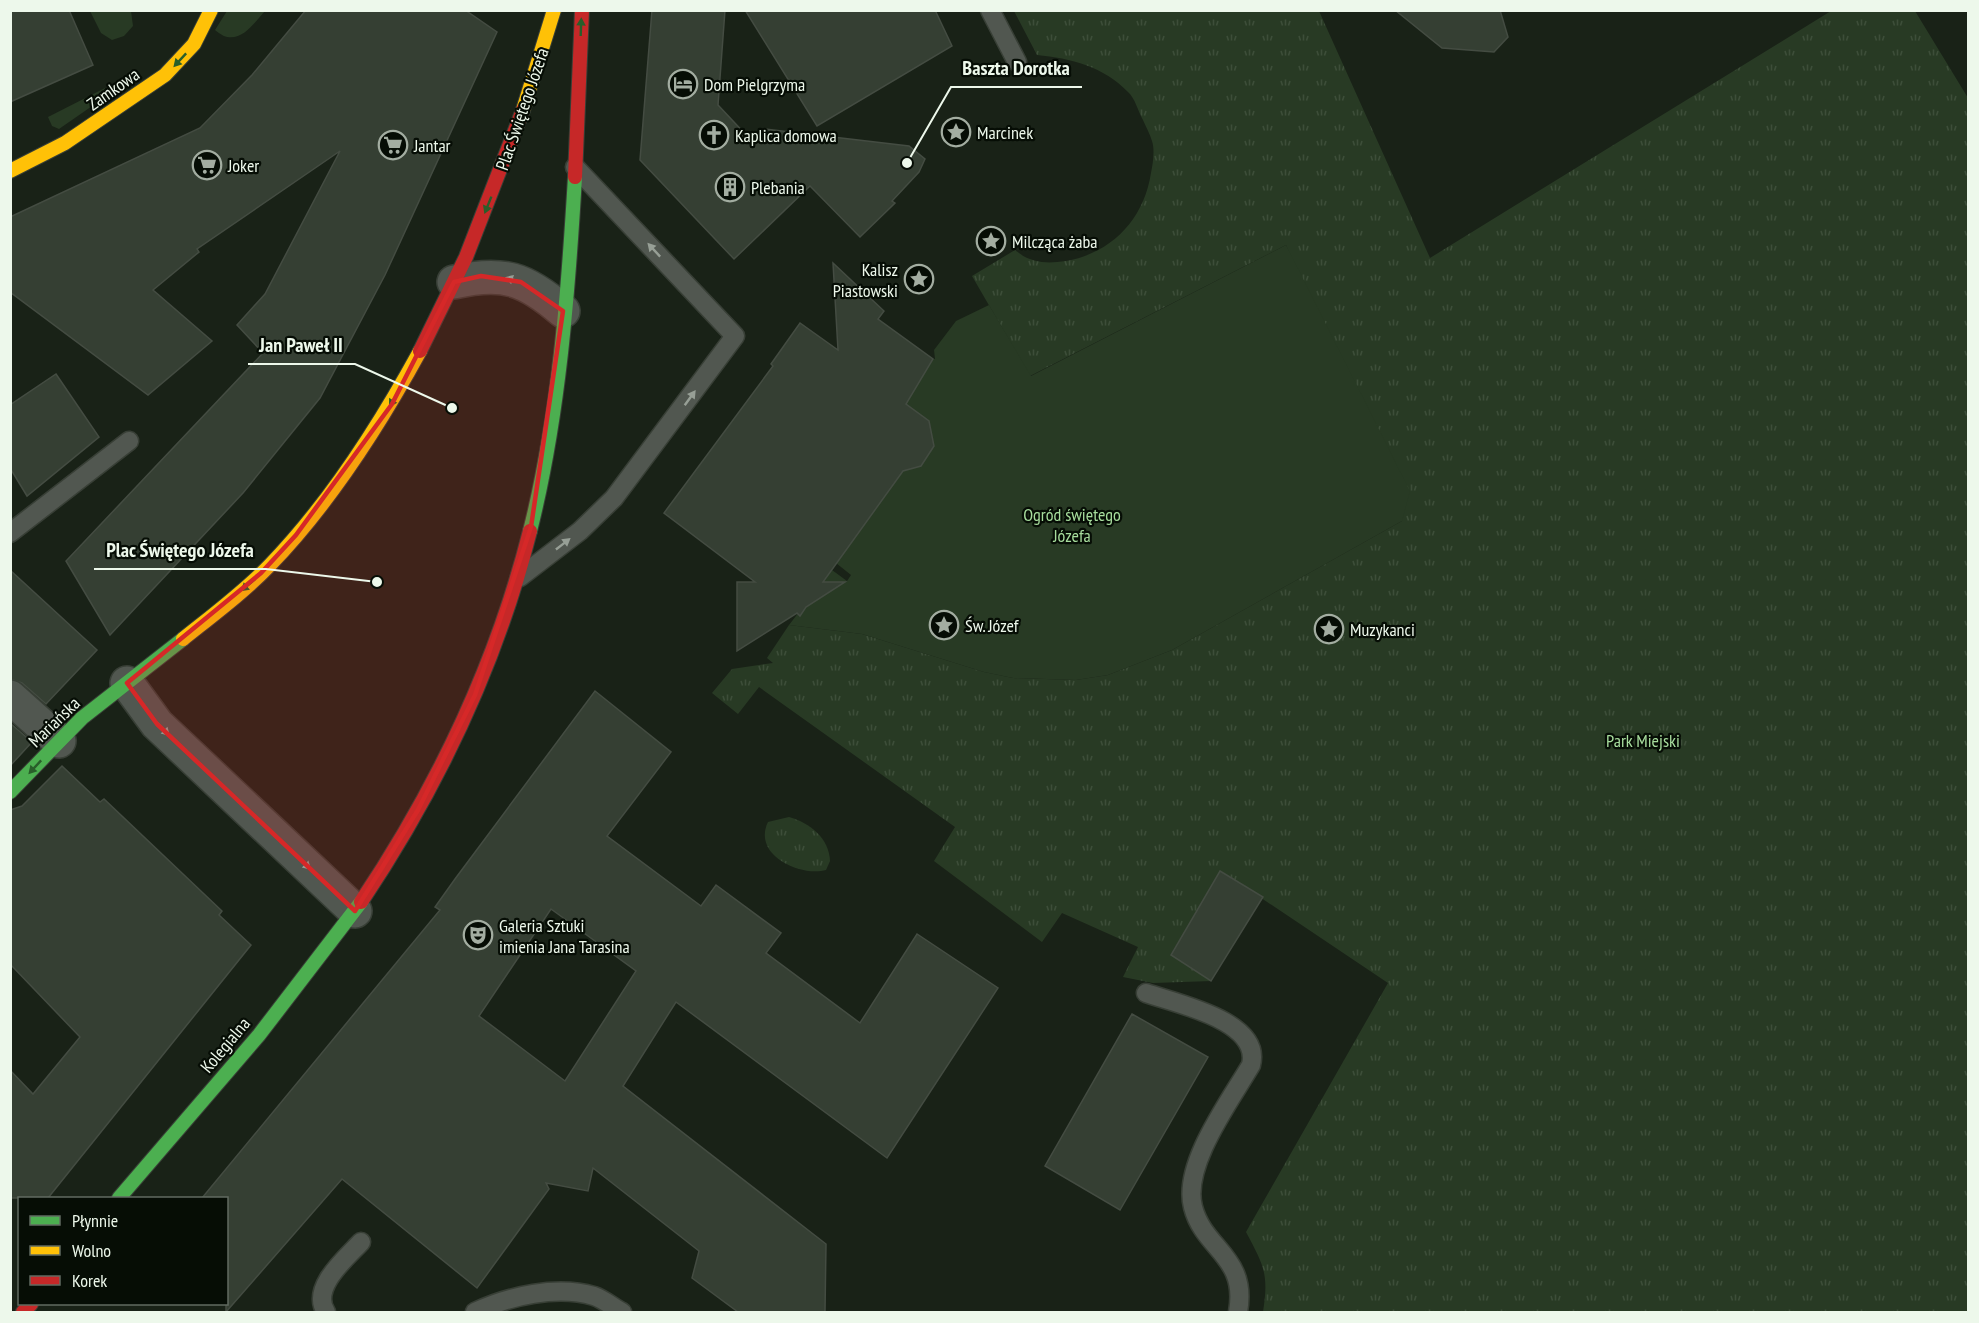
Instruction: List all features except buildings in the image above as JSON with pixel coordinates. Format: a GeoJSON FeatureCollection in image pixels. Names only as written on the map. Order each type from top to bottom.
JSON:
{"type":"FeatureCollection","features":[{"type":"Feature","properties":{"kind":"street","name":"Zamkowa"},"geometry":{"type":"LineString","coordinates":[[10,171],[65,143],[165,75],[194,44],[211,10]]}},
{"type":"Feature","properties":{"kind":"street"},"geometry":{"type":"LineString","coordinates":[[554,10],[579,86]]}},
{"type":"Feature","properties":{"kind":"street","name":"Plac Świętego Józefa"},"geometry":{"type":"LineString","coordinates":[[127,683],[261,573],[296,535],[368,440],[392,404],[416,361],[489,204],[520,120],[554,10]]}},
{"type":"Feature","properties":{"kind":"street"},"geometry":{"type":"LineString","coordinates":[[127,683],[157,724],[355,911],[418,810],[447,755],[498,637],[516,580],[543,472],[563,311],[575,167],[582,10]]}},
{"type":"Feature","properties":{"kind":"street"},"geometry":{"type":"LineString","coordinates":[[454,282],[481,276],[500,276],[541,291],[563,311]]}},
{"type":"Feature","properties":{"kind":"street","name":"Mariańska"},"geometry":{"type":"LineString","coordinates":[[10,792],[80,719],[127,683]]}},
{"type":"Feature","properties":{"kind":"street"},"geometry":{"type":"LineString","coordinates":[[10,697],[59,741]]}},
{"type":"Feature","properties":{"kind":"street","name":"Kolegialna"},"geometry":{"type":"LineString","coordinates":[[120,1197],[288,998],[355,911]]}},
{"type":"Feature","properties":{"kind":"lane"},"geometry":{"type":"LineString","coordinates":[[990,10],[1017,62]]}},
{"type":"Feature","properties":{"kind":"lane"},"geometry":{"type":"LineString","coordinates":[[516,580],[580,531],[619,492],[735,336],[575,167]]}},
{"type":"Feature","properties":{"kind":"lane"},"geometry":{"type":"LineString","coordinates":[[10,533],[129,441]]}},
{"type":"Feature","properties":{"kind":"lane"},"geometry":{"type":"LineString","coordinates":[[1146,993],[1230,1024],[1243,1033],[1250,1044],[1253,1056],[1251,1065],[1202,1150],[1193,1179],[1193,1207],[1207,1234],[1228,1258],[1238,1280],[1238,1312]]}},
{"type":"Feature","properties":{"kind":"lane"},"geometry":{"type":"LineString","coordinates":[[326,1312],[324,1291],[330,1277],[361,1242]]}},
{"type":"Feature","properties":{"kind":"lane"},"geometry":{"type":"LineString","coordinates":[[476,1312],[539,1294],[569,1291],[596,1297],[622,1312]]}},
{"type":"Feature","properties":{"kind":"highlighted area"},"geometry":{"type":"Polygon","coordinates":[[[481,276],[521,282],[563,311],[531,527],[475,695],[418,810],[355,911],[157,724],[127,683],[261,573],[296,535],[392,404],[454,282],[481,276]]]}},
{"type":"Feature","properties":{"kind":"green space"},"geometry":{"type":"Polygon","coordinates":[[[90,11],[131,11],[133,26],[124,36],[112,40],[101,33],[90,11]]]}},
{"type":"Feature","properties":{"kind":"green space"},"geometry":{"type":"Polygon","coordinates":[[[227,11],[265,11],[243,34],[230,37],[215,30],[227,11]]]}},
{"type":"Feature","properties":{"kind":"green space","name":"Park Miejski"},"geometry":{"type":"Polygon","coordinates":[[[1014,11],[1319,11],[1430,258],[1831,11],[1915,11],[1968,98],[1968,1312],[1263,1312],[1264,1270],[1246,1232],[1388,983],[1221,871],[1171,954],[1211,981],[1153,983],[1123,977],[1138,947],[1062,913],[1042,942],[934,861],[955,827],[759,687],[738,714],[712,693],[732,669],[773,663],[767,658],[789,625],[862,634],[984,672],[1013,678],[1076,680],[1108,675],[1172,650],[1402,521],[1286,245],[1030,376],[972,276],[1015,250],[1032,260],[1059,262],[1083,257],[1111,242],[1133,219],[1141,205],[1151,173],[1153,148],[1135,101],[1119,83],[1086,65],[1037,55],[1014,11]]]}},
{"type":"Feature","properties":{"kind":"green space"},"geometry":{"type":"Polygon","coordinates":[[[105,88],[108,95],[59,129],[52,126],[48,117],[105,88]]]}},
{"type":"Feature","properties":{"kind":"green space","name":"Ogród świętego Józefa"},"geometry":{"type":"Polygon","coordinates":[[[1286,245],[1410,491],[1402,521],[1172,650],[1108,675],[1076,680],[1013,678],[984,672],[862,634],[789,625],[799,612],[805,609],[832,570],[847,581],[851,575],[836,563],[903,471],[921,466],[933,446],[929,421],[907,405],[907,401],[924,359],[935,359],[934,350],[956,321],[989,305],[1031,376],[1286,245]]]}},
{"type":"Feature","properties":{"kind":"green space"},"geometry":{"type":"Polygon","coordinates":[[[789,817],[811,827],[822,839],[829,853],[830,861],[826,870],[815,871],[792,867],[772,854],[765,834],[768,822],[789,817]]]}},
{"type":"Feature","properties":{"kind":"traffic: fast"},"geometry":{"type":"LineString","coordinates":[[530,531],[548,444],[561,355],[575,177]]}},
{"type":"Feature","properties":{"kind":"traffic: fast"},"geometry":{"type":"LineString","coordinates":[[10,792],[82,718],[183,639]]}},
{"type":"Feature","properties":{"kind":"traffic: fast"},"geometry":{"type":"LineString","coordinates":[[120,1197],[259,1035],[361,902]]}},
{"type":"Feature","properties":{"kind":"traffic: slow"},"geometry":{"type":"LineString","coordinates":[[10,171],[65,143],[165,75],[194,44],[211,10]]}},
{"type":"Feature","properties":{"kind":"traffic: slow"},"geometry":{"type":"LineString","coordinates":[[523,110],[554,10]]}},
{"type":"Feature","properties":{"kind":"traffic: slow"},"geometry":{"type":"LineString","coordinates":[[183,639],[260,575],[313,516],[352,463],[420,351]]}},
{"type":"Feature","properties":{"kind":"traffic: jam"},"geometry":{"type":"LineString","coordinates":[[575,177],[582,10]]}},
{"type":"Feature","properties":{"kind":"traffic: jam"},"geometry":{"type":"LineString","coordinates":[[420,351],[466,257],[523,110]]}},
{"type":"Feature","properties":{"kind":"traffic: jam"},"geometry":{"type":"LineString","coordinates":[[361,902],[415,814],[462,724],[500,630],[530,531]]}},
{"type":"Feature","properties":{"kind":"traffic: jam"},"geometry":{"type":"LineString","coordinates":[[23,1312],[30,1305]]}},
{"type":"Feature","properties":{"kind":"place","name":"Dom Pielgrzyma"},"geometry":{"type":"Point","coordinates":[683,84]}},
{"type":"Feature","properties":{"kind":"place","name":"Marcinek"},"geometry":{"type":"Point","coordinates":[956,132]}},
{"type":"Feature","properties":{"kind":"place","name":"Kaplica domowa"},"geometry":{"type":"Point","coordinates":[714,135]}},
{"type":"Feature","properties":{"kind":"place","name":"Jantar"},"geometry":{"type":"Point","coordinates":[393,145]}},
{"type":"Feature","properties":{"kind":"place","name":"Baszta Dorotka"},"geometry":{"type":"Point","coordinates":[907,163]}},
{"type":"Feature","properties":{"kind":"place","name":"Joker"},"geometry":{"type":"Point","coordinates":[207,165]}},
{"type":"Feature","properties":{"kind":"place","name":"Plebania"},"geometry":{"type":"Point","coordinates":[730,187]}},
{"type":"Feature","properties":{"kind":"place","name":"Milcząca żaba"},"geometry":{"type":"Point","coordinates":[991,241]}},
{"type":"Feature","properties":{"kind":"place","name":"Kalisz Piastowski"},"geometry":{"type":"Point","coordinates":[919,279]}},
{"type":"Feature","properties":{"kind":"place","name":"Jan Paweł II"},"geometry":{"type":"Point","coordinates":[452,408]}},
{"type":"Feature","properties":{"kind":"place","name":"Plac Świętego Józefa"},"geometry":{"type":"Point","coordinates":[377,582]}},
{"type":"Feature","properties":{"kind":"place","name":"Św. Józef"},"geometry":{"type":"Point","coordinates":[944,625]}},
{"type":"Feature","properties":{"kind":"place","name":"Muzykanci"},"geometry":{"type":"Point","coordinates":[1329,629]}},
{"type":"Feature","properties":{"kind":"place","name":"Galeria Sztuki imienia Jana Tarasina"},"geometry":{"type":"Point","coordinates":[478,935]}}]}
